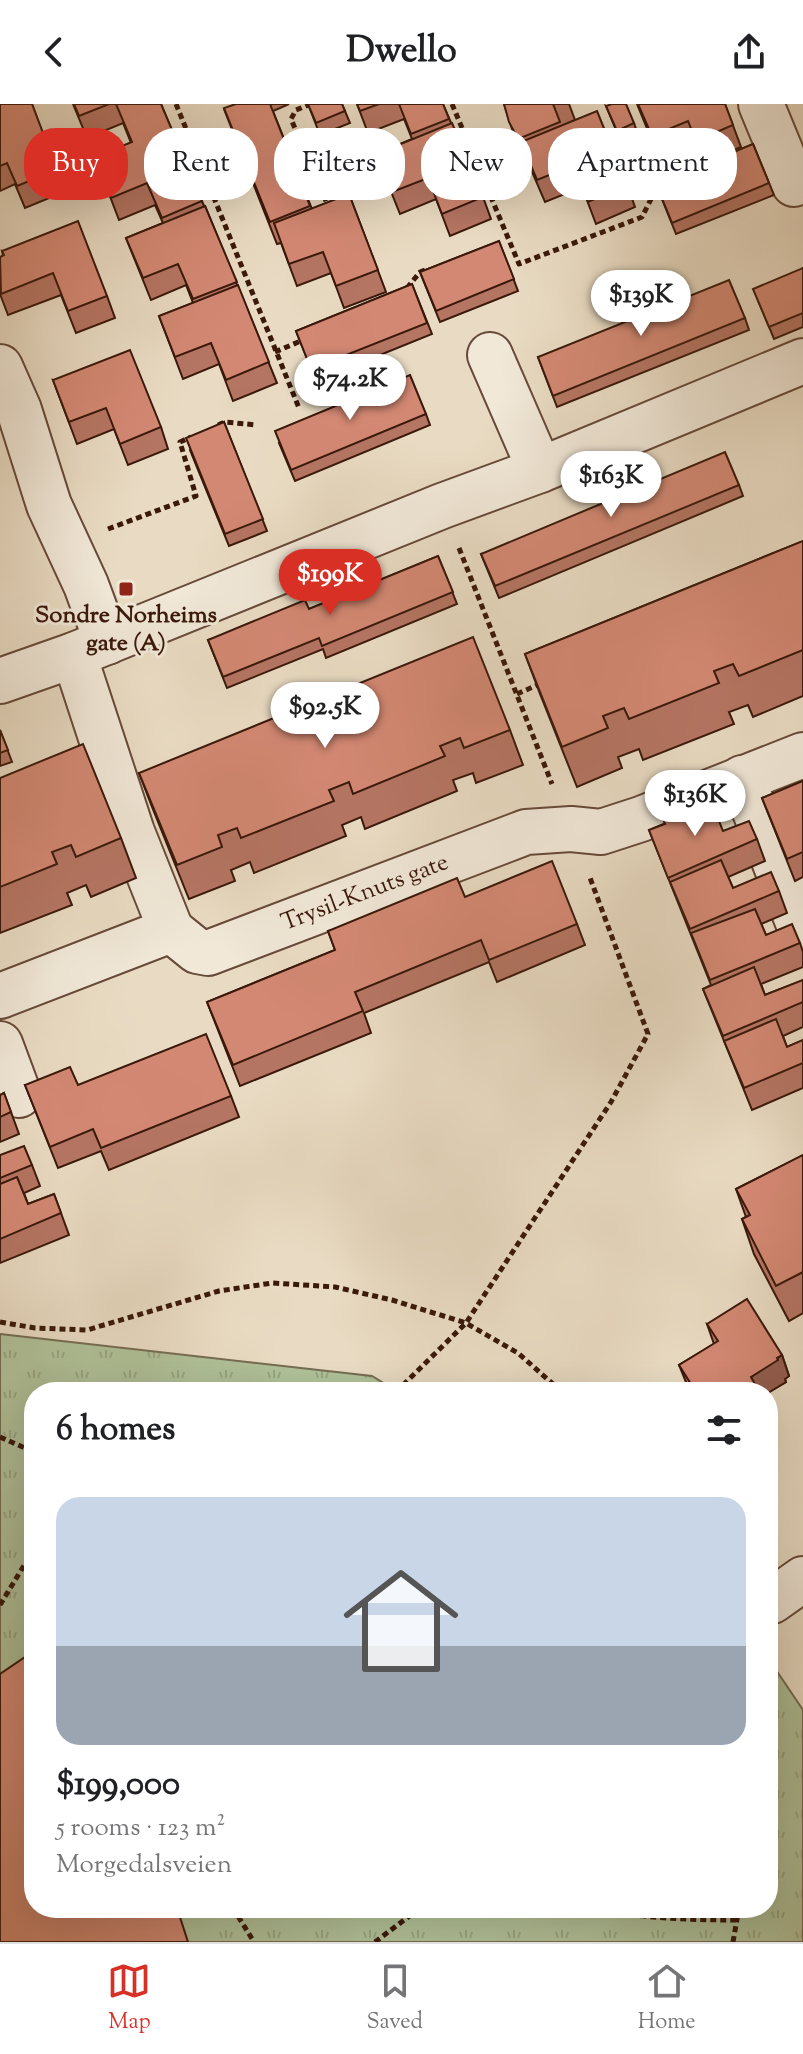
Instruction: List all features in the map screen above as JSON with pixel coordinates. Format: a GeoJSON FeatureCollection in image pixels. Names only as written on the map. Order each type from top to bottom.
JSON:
{"type":"FeatureCollection","features":[{"type":"Feature","properties":{"kind":"street"},"geometry":{"type":"LineString","coordinates":[[761,104],[794,184]]}},
{"type":"Feature","properties":{"kind":"street"},"geometry":{"type":"LineString","coordinates":[[490,355],[540,470]]}},
{"type":"Feature","properties":{"kind":"street"},"geometry":{"type":"LineString","coordinates":[[0,681],[540,470],[803,361]]}},
{"type":"Feature","properties":{"kind":"street"},"geometry":{"type":"LineString","coordinates":[[0,367],[19,410],[49,505],[86,585],[91,648],[132,832],[171,930],[0,996]]}},
{"type":"Feature","properties":{"kind":"street","name":"Trysil-Knuts gate"},"geometry":{"type":"LineString","coordinates":[[171,930],[197,951],[208,953],[526,832],[571,829],[601,832],[803,755]]}},
{"type":"Feature","properties":{"kind":"street"},"geometry":{"type":"LineString","coordinates":[[742,778],[803,935]]}},
{"type":"Feature","properties":{"kind":"street"},"geometry":{"type":"LineString","coordinates":[[0,1044],[19,1095]]}},
{"type":"Feature","properties":{"kind":"path"},"geometry":{"type":"LineString","coordinates":[[176,104],[299,408]]}},
{"type":"Feature","properties":{"kind":"path"},"geometry":{"type":"LineString","coordinates":[[311,104],[296,110],[291,119],[330,211]]}},
{"type":"Feature","properties":{"kind":"path"},"geometry":{"type":"LineString","coordinates":[[452,104],[519,264],[642,217],[650,200]]}},
{"type":"Feature","properties":{"kind":"path"},"geometry":{"type":"LineString","coordinates":[[493,244],[508,238]]}},
{"type":"Feature","properties":{"kind":"path"},"geometry":{"type":"LineString","coordinates":[[404,292],[420,272],[434,267]]}},
{"type":"Feature","properties":{"kind":"path"},"geometry":{"type":"LineString","coordinates":[[275,352],[316,335]]}},
{"type":"Feature","properties":{"kind":"path"},"geometry":{"type":"LineString","coordinates":[[213,427],[225,422],[257,425]]}},
{"type":"Feature","properties":{"kind":"path"},"geometry":{"type":"LineString","coordinates":[[49,505],[105,529],[196,496],[180,442],[202,432]]}},
{"type":"Feature","properties":{"kind":"path"},"geometry":{"type":"LineString","coordinates":[[517,694],[545,681]]}},
{"type":"Feature","properties":{"kind":"path"},"geometry":{"type":"LineString","coordinates":[[406,1382],[466,1323],[611,1102]]}},
{"type":"Feature","properties":{"kind":"path"},"geometry":{"type":"LineString","coordinates":[[0,1322],[35,1328],[87,1330],[219,1291],[272,1283],[335,1287],[392,1300],[466,1323],[518,1353],[551,1382]]}},
{"type":"Feature","properties":{"kind":"path"},"geometry":{"type":"LineString","coordinates":[[0,1437],[24,1448]]}},
{"type":"Feature","properties":{"kind":"path"},"geometry":{"type":"LineString","coordinates":[[0,1605],[24,1565]]}},
{"type":"Feature","properties":{"kind":"path"},"geometry":{"type":"LineString","coordinates":[[778,1648],[788,1590]]}},
{"type":"Feature","properties":{"kind":"path"},"geometry":{"type":"LineString","coordinates":[[239,1918],[254,1942]]}},
{"type":"Feature","properties":{"kind":"path"},"geometry":{"type":"LineString","coordinates":[[375,1942],[407,1918]]}},
{"type":"Feature","properties":{"kind":"path"},"geometry":{"type":"LineString","coordinates":[[665,1918],[737,1920],[733,1942]]}},
{"type":"Feature","properties":{"kind":"green space"},"geometry":{"type":"Polygon","coordinates":[[[0,1334],[372,1376],[382,1382],[24,1382],[24,1918],[778,1918],[778,1673],[803,1710],[803,1942],[0,1942],[0,1334]]]}},
{"type":"Feature","properties":{"kind":"building"},"geometry":{"type":"Polygon","coordinates":[[[0,104],[32,104],[41,128],[24,128],[24,183],[17,186],[7,163],[0,166],[0,104]]]}},
{"type":"Feature","properties":{"kind":"building"},"geometry":{"type":"Polygon","coordinates":[[[74,104],[109,104],[79,116],[74,104]]]}},
{"type":"Feature","properties":{"kind":"building"},"geometry":{"type":"Polygon","coordinates":[[[116,104],[161,104],[171,128],[144,128],[144,184],[128,191],[128,144],[132,142],[116,104]]]}},
{"type":"Feature","properties":{"kind":"building"},"geometry":{"type":"Polygon","coordinates":[[[236,104],[270,104],[279,128],[274,128],[274,200],[308,200],[310,206],[270,222],[258,192],[258,128],[232,128],[224,108],[236,104]]]}},
{"type":"Feature","properties":{"kind":"building"},"geometry":{"type":"Polygon","coordinates":[[[308,104],[342,104],[345,111],[316,123],[308,104]]]}},
{"type":"Feature","properties":{"kind":"building"},"geometry":{"type":"Polygon","coordinates":[[[357,104],[379,104],[360,111],[357,104]]]}},
{"type":"Feature","properties":{"kind":"building"},"geometry":{"type":"Polygon","coordinates":[[[399,104],[443,104],[449,119],[411,134],[399,104]]]}},
{"type":"Feature","properties":{"kind":"building"},"geometry":{"type":"Polygon","coordinates":[[[504,104],[553,104],[560,122],[532,133],[532,128],[512,128],[504,104]]]}},
{"type":"Feature","properties":{"kind":"building"},"geometry":{"type":"Polygon","coordinates":[[[626,104],[634,123],[616,128],[606,106],[626,104]]]}},
{"type":"Feature","properties":{"kind":"building"},"geometry":{"type":"Polygon","coordinates":[[[638,104],[725,104],[733,125],[726,128],[691,128],[688,121],[671,128],[648,128],[638,104]]]}},
{"type":"Feature","properties":{"kind":"building"},"geometry":{"type":"Polygon","coordinates":[[[597,111],[604,128],[555,128],[597,111]]]}},
{"type":"Feature","properties":{"kind":"building"},"geometry":{"type":"Polygon","coordinates":[[[548,131],[548,176],[537,180],[532,168],[532,138],[548,131]]]}},
{"type":"Feature","properties":{"kind":"building"},"geometry":{"type":"Polygon","coordinates":[[[421,136],[421,181],[405,187],[405,142],[421,136]]]}},
{"type":"Feature","properties":{"kind":"building"},"geometry":{"type":"Polygon","coordinates":[[[753,144],[769,183],[737,196],[737,151],[753,144]]]}},
{"type":"Feature","properties":{"kind":"building"},"geometry":{"type":"Polygon","coordinates":[[[154,200],[202,200],[202,201],[162,218],[154,200]]]}},
{"type":"Feature","properties":{"kind":"building"},"geometry":{"type":"Polygon","coordinates":[[[333,200],[351,200],[378,270],[336,286],[323,252],[289,264],[274,223],[333,200]]]}},
{"type":"Feature","properties":{"kind":"building"},"geometry":{"type":"Polygon","coordinates":[[[437,200],[476,200],[442,214],[437,200]]]}},
{"type":"Feature","properties":{"kind":"building"},"geometry":{"type":"Polygon","coordinates":[[[663,200],[728,200],[672,223],[663,200]]]}},
{"type":"Feature","properties":{"kind":"building"},"geometry":{"type":"Polygon","coordinates":[[[205,206],[237,282],[193,299],[178,264],[143,278],[126,238],[205,206]]]}},
{"type":"Feature","properties":{"kind":"building"},"geometry":{"type":"Polygon","coordinates":[[[78,221],[107,296],[68,311],[53,273],[1,294],[2,251],[78,221]]]}},
{"type":"Feature","properties":{"kind":"building"},"geometry":{"type":"Polygon","coordinates":[[[499,241],[514,279],[436,311],[420,272],[499,241]]]}},
{"type":"Feature","properties":{"kind":"building"},"geometry":{"type":"Polygon","coordinates":[[[803,268],[803,313],[769,327],[753,289],[803,268]]]}},
{"type":"Feature","properties":{"kind":"building"},"geometry":{"type":"Polygon","coordinates":[[[729,280],[745,318],[553,396],[538,357],[729,280]]]}},
{"type":"Feature","properties":{"kind":"building"},"geometry":{"type":"Polygon","coordinates":[[[412,284],[427,323],[311,369],[296,331],[412,284]]]}},
{"type":"Feature","properties":{"kind":"building"},"geometry":{"type":"Polygon","coordinates":[[[238,285],[269,362],[226,380],[211,343],[175,357],[159,316],[238,285]]]}},
{"type":"Feature","properties":{"kind":"building"},"geometry":{"type":"Polygon","coordinates":[[[130,350],[161,427],[120,444],[106,408],[69,422],[53,380],[130,350]]]}},
{"type":"Feature","properties":{"kind":"building"},"geometry":{"type":"Polygon","coordinates":[[[410,375],[426,414],[291,470],[275,431],[410,375]]]}},
{"type":"Feature","properties":{"kind":"building"},"geometry":{"type":"Polygon","coordinates":[[[224,422],[263,519],[225,534],[186,438],[224,422]]]}},
{"type":"Feature","properties":{"kind":"building"},"geometry":{"type":"Polygon","coordinates":[[[725,452],[739,485],[495,586],[481,554],[725,452]]]}},
{"type":"Feature","properties":{"kind":"building"},"geometry":{"type":"Polygon","coordinates":[[[803,541],[803,650],[739,676],[733,664],[714,671],[719,683],[629,719],[624,708],[603,716],[608,728],[562,747],[525,654],[803,541]]]}},
{"type":"Feature","properties":{"kind":"building"},"geometry":{"type":"Polygon","coordinates":[[[438,556],[453,592],[322,646],[319,638],[223,677],[208,640],[305,600],[309,609],[438,556]]]}},
{"type":"Feature","properties":{"kind":"building"},"geometry":{"type":"Polygon","coordinates":[[[473,637],[510,730],[464,748],[460,738],[440,746],[445,756],[353,794],[349,782],[329,790],[334,801],[241,838],[237,828],[218,835],[222,847],[177,865],[139,773],[473,637]]]}},
{"type":"Feature","properties":{"kind":"building"},"geometry":{"type":"Polygon","coordinates":[[[0,730],[8,750],[0,753],[0,730]]]}},
{"type":"Feature","properties":{"kind":"building"},"geometry":{"type":"Polygon","coordinates":[[[83,744],[121,838],[76,857],[71,845],[52,852],[57,864],[0,887],[0,778],[83,744]]]}},
{"type":"Feature","properties":{"kind":"building"},"geometry":{"type":"Polygon","coordinates":[[[803,781],[803,852],[787,859],[762,798],[803,781]]]}},
{"type":"Feature","properties":{"kind":"building"},"geometry":{"type":"Polygon","coordinates":[[[689,802],[692,812],[713,806],[723,831],[749,821],[757,839],[668,878],[649,830],[665,824],[661,814],[689,802]]]}},
{"type":"Feature","properties":{"kind":"building"},"geometry":{"type":"Polygon","coordinates":[[[721,860],[733,888],[771,872],[779,891],[690,929],[670,882],[721,860]]]}},
{"type":"Feature","properties":{"kind":"building"},"geometry":{"type":"Polygon","coordinates":[[[552,861],[577,924],[489,960],[481,940],[355,992],[363,1011],[233,1065],[207,1002],[335,950],[328,931],[457,878],[465,897],[552,861]]]}},
{"type":"Feature","properties":{"kind":"building"},"geometry":{"type":"Polygon","coordinates":[[[755,909],[766,935],[792,924],[800,943],[710,980],[691,933],[755,909]]]}},
{"type":"Feature","properties":{"kind":"building"},"geometry":{"type":"Polygon","coordinates":[[[754,967],[765,995],[803,980],[803,1002],[723,1036],[703,989],[754,967]]]}},
{"type":"Feature","properties":{"kind":"building"},"geometry":{"type":"Polygon","coordinates":[[[776,1019],[787,1047],[803,1040],[803,1063],[744,1088],[724,1041],[776,1019]]]}},
{"type":"Feature","properties":{"kind":"building"},"geometry":{"type":"Polygon","coordinates":[[[206,1034],[231,1096],[101,1148],[93,1129],[50,1147],[25,1085],[70,1067],[78,1085],[206,1034]]]}},
{"type":"Feature","properties":{"kind":"building"},"geometry":{"type":"Polygon","coordinates":[[[4,1093],[11,1112],[0,1117],[0,1095],[4,1093]]]}},
{"type":"Feature","properties":{"kind":"building"},"geometry":{"type":"Polygon","coordinates":[[[24,1146],[32,1165],[0,1178],[0,1155],[24,1146]]]}},
{"type":"Feature","properties":{"kind":"building"},"geometry":{"type":"Polygon","coordinates":[[[803,1155],[803,1272],[776,1286],[742,1219],[750,1215],[736,1189],[803,1155]]]}},
{"type":"Feature","properties":{"kind":"building"},"geometry":{"type":"Polygon","coordinates":[[[17,1177],[28,1204],[54,1194],[61,1213],[0,1239],[0,1184],[17,1177]]]}},
{"type":"Feature","properties":{"kind":"building"},"geometry":{"type":"Polygon","coordinates":[[[747,1299],[782,1355],[751,1377],[754,1382],[690,1382],[679,1365],[718,1341],[707,1324],[747,1299]]]}},
{"type":"Feature","properties":{"kind":"building"},"geometry":{"type":"Polygon","coordinates":[[[24,1658],[24,1918],[180,1918],[188,1942],[0,1942],[0,1674],[24,1658]]]}},
{"type":"Feature","properties":{"kind":"place","name":"Sondre Norheims gate (A)"},"geometry":{"type":"Point","coordinates":[126,589]}}]}
